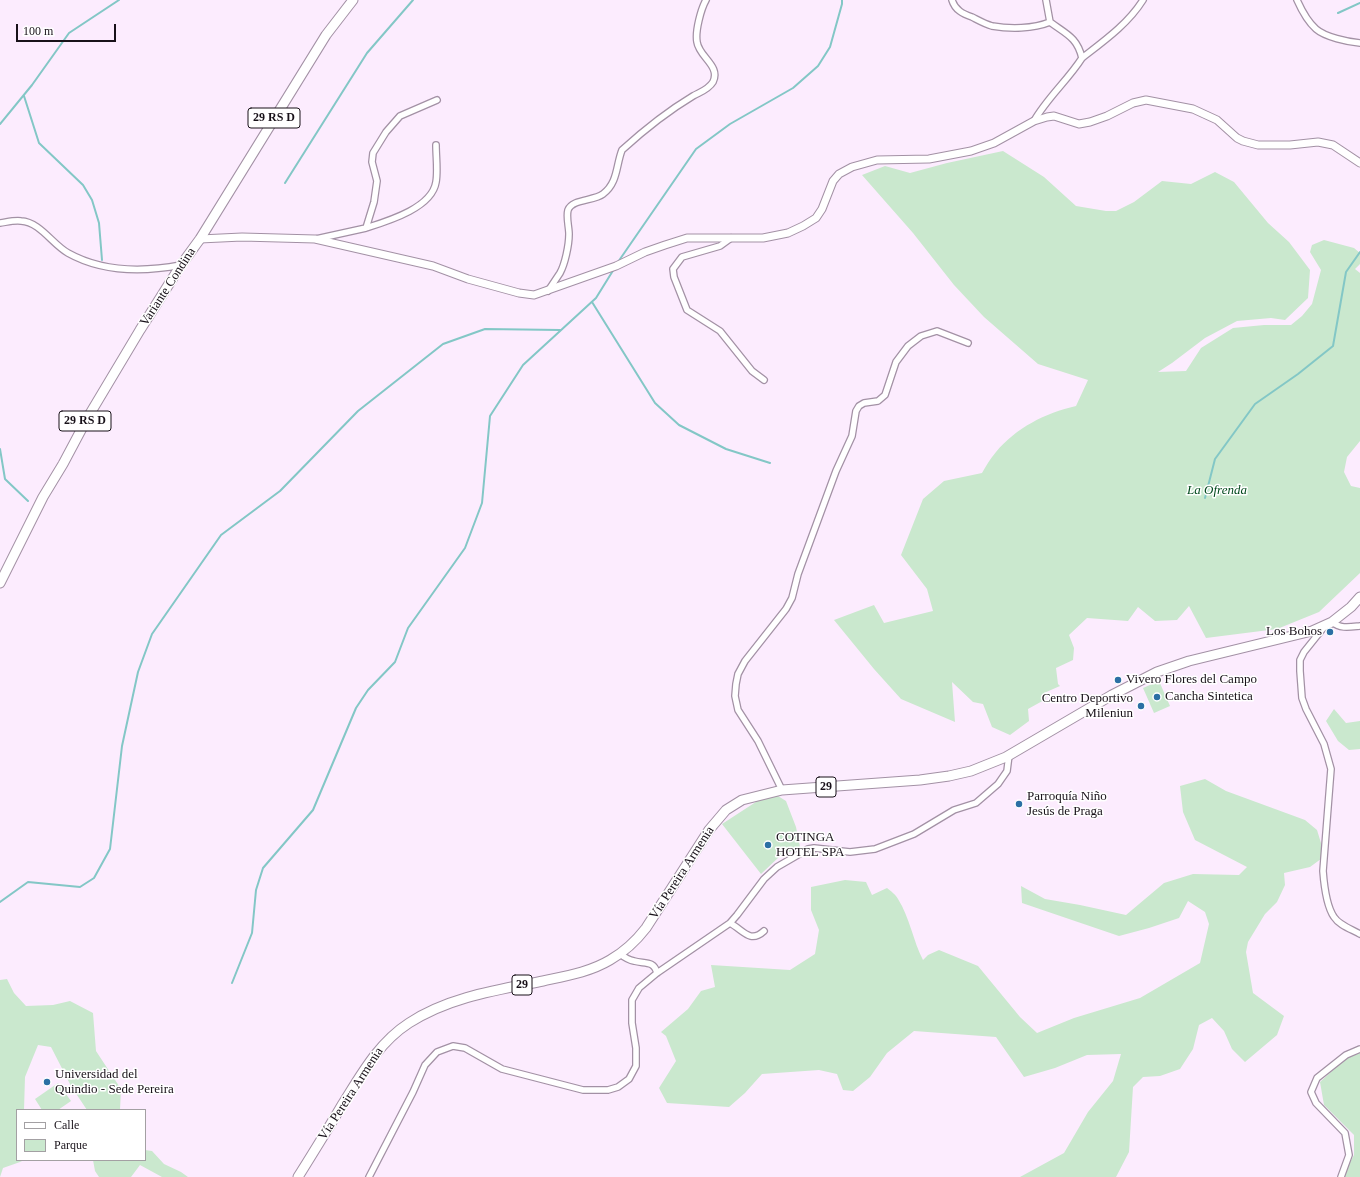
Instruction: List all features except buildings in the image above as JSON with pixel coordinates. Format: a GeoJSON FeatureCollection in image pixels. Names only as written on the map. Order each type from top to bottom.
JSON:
{"type":"FeatureCollection","features":[{"type":"Feature","properties":{"kind":"main road","name":"Variante Condina"},"geometry":{"type":"LineString","coordinates":[[0,583],[43,497],[63,464],[88,417],[140,330],[181,265],[200,239],[326,34],[353,0]]}},
{"type":"Feature","properties":{"kind":"main road","name":"Vía Pereira Armenia"},"geometry":{"type":"LineString","coordinates":[[298,1177],[373,1057],[390,1038],[408,1023],[428,1012],[453,1002],[493,991],[582,972],[602,964],[620,954],[640,936],[652,920],[701,840],[720,815],[742,800],[782,790],[936,778],[971,771],[1009,755],[1157,672],[1188,661],[1302,634],[1329,624],[1351,607],[1360,597]]}},
{"type":"Feature","properties":{"kind":"street"},"geometry":{"type":"LineString","coordinates":[[548,291],[561,272],[568,246],[568,211],[571,205],[576,202],[597,198],[605,193],[611,186],[618,170],[618,159],[622,150],[680,104],[703,92],[712,82],[715,76],[714,70],[700,50],[697,42],[699,22],[706,0]]}},
{"type":"Feature","properties":{"kind":"street"},"geometry":{"type":"LineString","coordinates":[[952,0],[953,4],[960,12],[991,26],[1019,28],[1042,26],[1050,22]]}},
{"type":"Feature","properties":{"kind":"street"},"geometry":{"type":"LineString","coordinates":[[1046,0],[1050,22],[1076,40],[1080,47],[1082,58]]}},
{"type":"Feature","properties":{"kind":"street"},"geometry":{"type":"LineString","coordinates":[[1034,121],[1040,111],[1082,58],[1116,31],[1138,7],[1142,0]]}},
{"type":"Feature","properties":{"kind":"street"},"geometry":{"type":"LineString","coordinates":[[1297,0],[1302,12],[1316,29],[1333,37],[1351,42],[1360,42]]}},
{"type":"Feature","properties":{"kind":"street"},"geometry":{"type":"LineString","coordinates":[[366,228],[374,202],[377,181],[372,162],[373,152],[386,132],[400,116],[438,100]]}},
{"type":"Feature","properties":{"kind":"street"},"geometry":{"type":"LineString","coordinates":[[200,239],[242,237],[315,239],[434,266],[468,279],[534,296],[616,266],[645,252],[687,238],[763,238],[788,233],[816,218],[822,209],[833,181],[839,174],[852,167],[877,160],[929,159],[971,151],[994,143],[1034,121],[1054,116],[1079,124],[1090,122],[1107,116],[1133,103],[1146,100],[1193,109],[1217,120],[1242,141],[1258,145],[1290,145],[1318,142],[1333,144],[1360,163]]}},
{"type":"Feature","properties":{"kind":"street"},"geometry":{"type":"LineString","coordinates":[[315,239],[366,228],[399,217],[427,200],[436,183],[436,145]]}},
{"type":"Feature","properties":{"kind":"street"},"geometry":{"type":"LineString","coordinates":[[0,223],[20,221],[30,223],[36,226],[57,246],[68,253],[94,265],[148,269],[181,265]]}},
{"type":"Feature","properties":{"kind":"street"},"geometry":{"type":"LineString","coordinates":[[731,237],[720,246],[682,257],[674,269],[674,276],[687,310],[720,332],[752,372],[764,380]]}},
{"type":"Feature","properties":{"kind":"street"},"geometry":{"type":"LineString","coordinates":[[782,790],[758,741],[738,710],[735,696],[738,674],[745,661],[786,609],[792,598],[798,574],[836,471],[852,436],[856,412],[859,406],[864,403],[878,401],[885,395],[896,362],[908,346],[921,336],[938,331],[968,343]]}},
{"type":"Feature","properties":{"kind":"street"},"geometry":{"type":"LineString","coordinates":[[1360,626],[1341,628],[1329,624],[1304,652],[1300,660],[1302,698],[1324,744],[1331,769],[1323,872],[1324,886],[1334,917],[1341,924],[1360,934]]}},
{"type":"Feature","properties":{"kind":"street"},"geometry":{"type":"LineString","coordinates":[[369,1177],[413,1092],[425,1065],[437,1052],[453,1046],[465,1048],[502,1069],[583,1090],[608,1090],[618,1087],[629,1079],[636,1066],[636,1048],[632,1023],[632,1000],[639,988],[657,973],[730,923],[764,879],[776,867],[808,849],[814,848],[850,852],[875,849],[914,834],[954,810],[976,803],[998,784],[1007,771],[1009,755]]}},
{"type":"Feature","properties":{"kind":"street"},"geometry":{"type":"LineString","coordinates":[[730,923],[749,936],[759,936],[764,931]]}},
{"type":"Feature","properties":{"kind":"street"},"geometry":{"type":"LineString","coordinates":[[620,954],[629,960],[654,965],[657,973]]}},
{"type":"Feature","properties":{"kind":"street"},"geometry":{"type":"LineString","coordinates":[[1341,1177],[1349,1155],[1345,1133],[1316,1103],[1311,1092],[1317,1078],[1346,1055],[1360,1049]]}},
{"type":"Feature","properties":{"kind":"green space","name":"La Ofrenda"},"geometry":{"type":"Polygon","coordinates":[[[1003,151],[1044,177],[1076,206],[1106,211],[1116,211],[1134,202],[1162,181],[1191,184],[1215,172],[1234,182],[1268,223],[1289,242],[1310,270],[1308,298],[1285,320],[1271,318],[1237,321],[1205,338],[1158,372],[1186,371],[1201,348],[1233,328],[1264,325],[1291,325],[1302,316],[1312,304],[1321,270],[1310,252],[1312,245],[1324,240],[1354,248],[1360,253],[1360,264],[1355,269],[1360,273],[1360,441],[1347,457],[1344,472],[1351,486],[1360,488],[1360,573],[1319,612],[1277,629],[1206,638],[1189,606],[1177,620],[1155,621],[1138,607],[1128,621],[1087,618],[1069,635],[1074,648],[1073,660],[1056,668],[1058,684],[1060,686],[1044,693],[1046,699],[1028,709],[1029,721],[1010,735],[992,727],[983,704],[973,702],[952,682],[955,722],[901,699],[834,620],[874,605],[884,623],[933,611],[927,589],[901,555],[923,499],[944,481],[982,473],[992,457],[1004,443],[1022,429],[1042,417],[1076,406],[1088,380],[1038,364],[984,317],[954,285],[913,233],[862,175],[885,166],[910,173],[947,163],[1003,151]]]}},
{"type":"Feature","properties":{"kind":"green space","name":"Cancha Sintetica"},"geometry":{"type":"Polygon","coordinates":[[[1159,681],[1170,706],[1154,713],[1143,688],[1159,681]]]}},
{"type":"Feature","properties":{"kind":"green space"},"geometry":{"type":"Polygon","coordinates":[[[1334,709],[1346,723],[1360,721],[1360,749],[1349,750],[1338,741],[1326,721],[1334,709]]]}},
{"type":"Feature","properties":{"kind":"green space"},"geometry":{"type":"Polygon","coordinates":[[[1205,779],[1226,791],[1305,820],[1317,830],[1325,856],[1310,867],[1284,873],[1285,885],[1277,902],[1265,914],[1248,942],[1246,952],[1253,993],[1284,1016],[1277,1035],[1245,1062],[1232,1049],[1224,1031],[1212,1018],[1199,1025],[1193,1049],[1180,1069],[1160,1076],[1143,1077],[1133,1087],[1129,1152],[1116,1177],[1020,1177],[1064,1153],[1088,1112],[1113,1081],[1121,1054],[1087,1055],[1055,1068],[1024,1077],[996,1037],[914,1031],[887,1053],[870,1077],[853,1091],[843,1090],[837,1074],[819,1070],[762,1074],[745,1093],[729,1107],[667,1103],[659,1088],[676,1061],[666,1036],[661,1032],[688,1009],[701,991],[715,987],[711,965],[790,970],[815,954],[819,930],[811,910],[811,887],[845,880],[866,882],[872,895],[887,888],[896,896],[902,906],[923,960],[928,955],[939,950],[978,966],[1020,1017],[1037,1033],[1074,1018],[1140,998],[1200,963],[1209,924],[1205,912],[1188,901],[1179,918],[1119,936],[1022,903],[1021,886],[1045,899],[1126,915],[1164,883],[1193,874],[1239,875],[1247,867],[1195,840],[1183,812],[1180,786],[1205,779]]]}},
{"type":"Feature","properties":{"kind":"green space"},"geometry":{"type":"Polygon","coordinates":[[[778,796],[786,801],[796,827],[800,847],[779,857],[761,874],[722,824],[762,798],[778,796]]]}},
{"type":"Feature","properties":{"kind":"green space"},"geometry":{"type":"Polygon","coordinates":[[[7,979],[14,993],[26,1006],[53,1005],[70,1001],[93,1013],[96,1051],[121,1089],[120,1109],[86,1109],[71,1086],[51,1047],[38,1045],[25,1077],[24,1109],[16,1109],[16,1161],[22,1161],[3,1168],[0,1177],[0,980],[7,979]]]}},
{"type":"Feature","properties":{"kind":"green space"},"geometry":{"type":"Polygon","coordinates":[[[1360,1052],[1360,1177],[1342,1177],[1354,1155],[1354,1135],[1324,1105],[1320,1082],[1347,1057],[1360,1052]]]}},
{"type":"Feature","properties":{"kind":"green space"},"geometry":{"type":"Polygon","coordinates":[[[58,1083],[71,1101],[59,1109],[41,1109],[35,1099],[58,1083]]]}},
{"type":"Feature","properties":{"kind":"green space"},"geometry":{"type":"Polygon","coordinates":[[[146,1150],[152,1151],[164,1164],[188,1177],[162,1177],[140,1165],[131,1177],[99,1177],[95,1171],[93,1161],[146,1161],[146,1150]]]}},
{"type":"Feature","properties":{"kind":"waterway"},"geometry":{"type":"LineString","coordinates":[[0,124],[32,85],[69,33],[119,0]]}},
{"type":"Feature","properties":{"kind":"waterway"},"geometry":{"type":"LineString","coordinates":[[285,183],[367,53],[413,0]]}},
{"type":"Feature","properties":{"kind":"waterway"},"geometry":{"type":"LineString","coordinates":[[618,262],[696,149],[730,124],[793,88],[818,66],[830,47],[842,0]]}},
{"type":"Feature","properties":{"kind":"waterway"},"geometry":{"type":"LineString","coordinates":[[1338,13],[1360,3]]}},
{"type":"Feature","properties":{"kind":"waterway"},"geometry":{"type":"LineString","coordinates":[[24,96],[39,143],[83,185],[92,200],[99,223],[102,260]]}},
{"type":"Feature","properties":{"kind":"waterway"},"geometry":{"type":"LineString","coordinates":[[1205,498],[1215,459],[1255,404],[1298,374],[1333,346],[1346,272],[1360,252]]}},
{"type":"Feature","properties":{"kind":"waterway"},"geometry":{"type":"LineString","coordinates":[[232,983],[252,933],[256,890],[263,868],[313,810],[356,708],[368,690],[395,662],[408,628],[465,548],[482,503],[490,416],[523,365],[596,298],[614,269]]}},
{"type":"Feature","properties":{"kind":"waterway"},"geometry":{"type":"LineString","coordinates":[[592,302],[655,403],[679,425],[726,449],[770,463]]}},
{"type":"Feature","properties":{"kind":"waterway"},"geometry":{"type":"LineString","coordinates":[[0,902],[28,882],[80,887],[94,878],[110,849],[122,746],[138,672],[152,634],[221,535],[280,491],[358,411],[443,344],[485,329],[560,330]]}},
{"type":"Feature","properties":{"kind":"waterway"},"geometry":{"type":"LineString","coordinates":[[0,449],[5,479],[28,501]]}},
{"type":"Feature","properties":{"kind":"place","name":"Los Bohos"},"geometry":{"type":"Point","coordinates":[1330,632]}},
{"type":"Feature","properties":{"kind":"place","name":"Vivero Flores del Campo"},"geometry":{"type":"Point","coordinates":[1118,680]}},
{"type":"Feature","properties":{"kind":"place","name":"Cancha Sintetica"},"geometry":{"type":"Point","coordinates":[1157,697]}},
{"type":"Feature","properties":{"kind":"place","name":"Centro Deportivo Mileniun"},"geometry":{"type":"Point","coordinates":[1141,706]}},
{"type":"Feature","properties":{"kind":"place","name":"Parroquía Niño Jesús de Praga"},"geometry":{"type":"Point","coordinates":[1019,804]}},
{"type":"Feature","properties":{"kind":"place","name":"COTINGA HOTEL SPA"},"geometry":{"type":"Point","coordinates":[768,845]}},
{"type":"Feature","properties":{"kind":"place","name":"Universidad del Quindio - Sede Pereira"},"geometry":{"type":"Point","coordinates":[47,1082]}}]}
